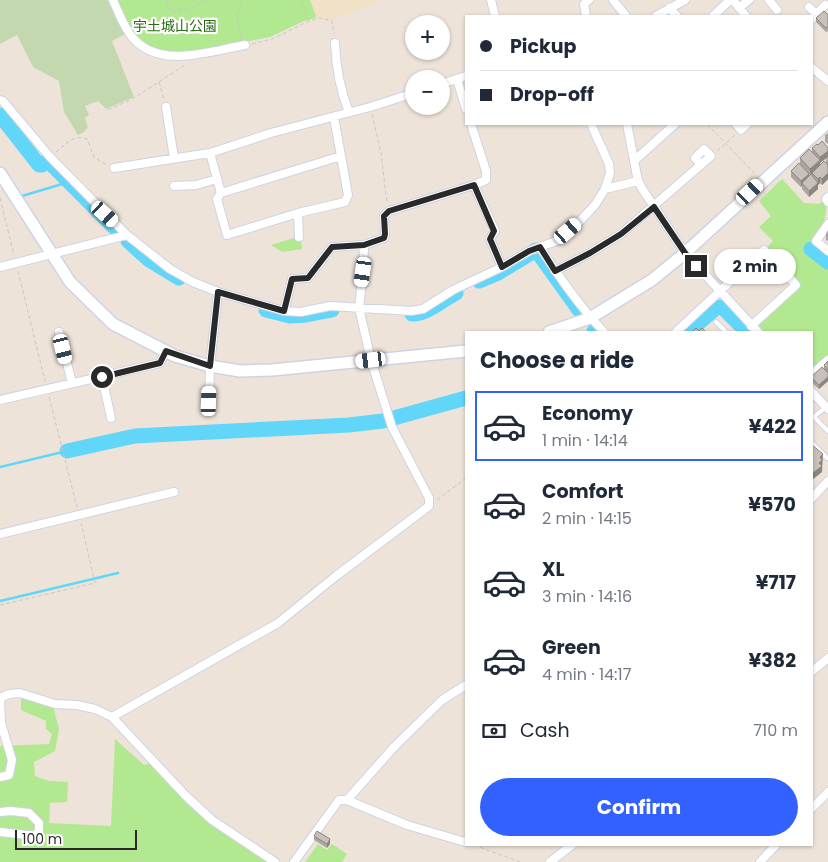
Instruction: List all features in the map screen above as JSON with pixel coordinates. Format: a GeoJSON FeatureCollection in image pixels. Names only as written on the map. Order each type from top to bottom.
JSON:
{"type":"FeatureCollection","features":[{"type":"Feature","properties":{"kind":"street"},"geometry":{"type":"LineString","coordinates":[[113,0],[132,38],[146,48],[164,56],[196,55],[245,45]]}},
{"type":"Feature","properties":{"kind":"street"},"geometry":{"type":"LineString","coordinates":[[491,0],[495,15]]}},
{"type":"Feature","properties":{"kind":"street"},"geometry":{"type":"LineString","coordinates":[[586,15],[584,4],[589,0]]}},
{"type":"Feature","properties":{"kind":"street"},"geometry":{"type":"LineString","coordinates":[[614,0],[625,15]]}},
{"type":"Feature","properties":{"kind":"street"},"geometry":{"type":"LineString","coordinates":[[658,15],[686,0]]}},
{"type":"Feature","properties":{"kind":"street"},"geometry":{"type":"LineString","coordinates":[[714,15],[732,0],[745,15]]}},
{"type":"Feature","properties":{"kind":"street"},"geometry":{"type":"LineString","coordinates":[[739,8],[749,0]]}},
{"type":"Feature","properties":{"kind":"street"},"geometry":{"type":"LineString","coordinates":[[769,0],[777,10]]}},
{"type":"Feature","properties":{"kind":"street"},"geometry":{"type":"LineString","coordinates":[[809,6],[814,17],[825,5]]}},
{"type":"Feature","properties":{"kind":"street"},"geometry":{"type":"LineString","coordinates":[[669,8],[676,15]]}},
{"type":"Feature","properties":{"kind":"street"},"geometry":{"type":"LineString","coordinates":[[335,43],[339,80],[349,112]]}},
{"type":"Feature","properties":{"kind":"street"},"geometry":{"type":"LineString","coordinates":[[813,68],[828,81]]}},
{"type":"Feature","properties":{"kind":"street"},"geometry":{"type":"LineString","coordinates":[[450,81],[465,76]]}},
{"type":"Feature","properties":{"kind":"street"},"geometry":{"type":"LineString","coordinates":[[457,79],[465,105]]}},
{"type":"Feature","properties":{"kind":"street"},"geometry":{"type":"LineString","coordinates":[[114,168],[210,154],[272,133],[405,96]]}},
{"type":"Feature","properties":{"kind":"street"},"geometry":{"type":"LineString","coordinates":[[0,100],[3,101],[50,157],[127,235],[170,269],[193,282],[218,292],[284,311],[301,312],[330,306],[410,311],[423,309],[453,290],[502,267],[529,251],[559,240],[595,205],[605,189],[610,173],[609,164],[591,125]]}},
{"type":"Feature","properties":{"kind":"street"},"geometry":{"type":"LineString","coordinates":[[166,108],[174,158]]}},
{"type":"Feature","properties":{"kind":"street"},"geometry":{"type":"LineString","coordinates":[[334,116],[348,195],[345,202],[298,213],[227,235],[217,199],[221,193],[341,156]]}},
{"type":"Feature","properties":{"kind":"street"},"geometry":{"type":"LineString","coordinates":[[552,331],[590,318],[652,280],[685,253],[828,122]]}},
{"type":"Feature","properties":{"kind":"street"},"geometry":{"type":"LineString","coordinates":[[284,311],[292,279],[308,278],[332,247],[364,245],[384,238],[384,216],[389,211],[486,180],[486,172],[471,125]]}},
{"type":"Feature","properties":{"kind":"street"},"geometry":{"type":"LineString","coordinates":[[627,125],[638,181],[654,207],[685,253],[757,331]]}},
{"type":"Feature","properties":{"kind":"street"},"geometry":{"type":"LineString","coordinates":[[663,125],[668,130]]}},
{"type":"Feature","properties":{"kind":"street"},"geometry":{"type":"LineString","coordinates":[[634,161],[674,125]]}},
{"type":"Feature","properties":{"kind":"street"},"geometry":{"type":"LineString","coordinates":[[555,271],[621,234],[654,207],[701,164],[695,158],[704,149],[711,156]]}},
{"type":"Feature","properties":{"kind":"street"},"geometry":{"type":"LineString","coordinates":[[210,154],[221,193]]}},
{"type":"Feature","properties":{"kind":"street"},"geometry":{"type":"LineString","coordinates":[[0,174],[50,254],[70,282],[114,324],[166,351],[210,366],[240,371],[272,370],[465,351]]}},
{"type":"Feature","properties":{"kind":"street"},"geometry":{"type":"LineString","coordinates":[[174,186],[196,185],[218,179]]}},
{"type":"Feature","properties":{"kind":"street"},"geometry":{"type":"LineString","coordinates":[[605,189],[638,181]]}},
{"type":"Feature","properties":{"kind":"street"},"geometry":{"type":"LineString","coordinates":[[474,185],[494,231],[490,239],[502,267]]}},
{"type":"Feature","properties":{"kind":"street"},"geometry":{"type":"LineString","coordinates":[[828,197],[826,199],[828,202]]}},
{"type":"Feature","properties":{"kind":"street"},"geometry":{"type":"LineString","coordinates":[[298,213],[299,238]]}},
{"type":"Feature","properties":{"kind":"street"},"geometry":{"type":"LineString","coordinates":[[828,224],[816,241],[828,251]]}},
{"type":"Feature","properties":{"kind":"street"},"geometry":{"type":"LineString","coordinates":[[0,267],[127,235]]}},
{"type":"Feature","properties":{"kind":"street"},"geometry":{"type":"LineString","coordinates":[[112,717],[278,622],[428,506],[429,498],[392,427],[371,360],[359,308],[364,245]]}},
{"type":"Feature","properties":{"kind":"street"},"geometry":{"type":"LineString","coordinates":[[540,247],[555,271],[590,318],[603,331]]}},
{"type":"Feature","properties":{"kind":"street"},"geometry":{"type":"LineString","coordinates":[[677,331],[764,250],[796,285],[751,326]]}},
{"type":"Feature","properties":{"kind":"street"},"geometry":{"type":"LineString","coordinates":[[209,401],[210,366],[218,292]]}},
{"type":"Feature","properties":{"kind":"street"},"geometry":{"type":"LineString","coordinates":[[59,332],[72,383]]}},
{"type":"Feature","properties":{"kind":"street"},"geometry":{"type":"LineString","coordinates":[[0,400],[160,363],[166,351]]}},
{"type":"Feature","properties":{"kind":"street"},"geometry":{"type":"LineString","coordinates":[[813,373],[828,360]]}},
{"type":"Feature","properties":{"kind":"street"},"geometry":{"type":"LineString","coordinates":[[102,377],[111,418]]}},
{"type":"Feature","properties":{"kind":"street"},"geometry":{"type":"LineString","coordinates":[[813,393],[827,408]]}},
{"type":"Feature","properties":{"kind":"street"},"geometry":{"type":"LineString","coordinates":[[813,497],[828,481]]}},
{"type":"Feature","properties":{"kind":"street"},"geometry":{"type":"LineString","coordinates":[[0,534],[174,492]]}},
{"type":"Feature","properties":{"kind":"street"},"geometry":{"type":"LineString","coordinates":[[813,670],[828,658]]}},
{"type":"Feature","properties":{"kind":"street"},"geometry":{"type":"LineString","coordinates":[[347,800],[394,747],[442,700],[465,686]]}},
{"type":"Feature","properties":{"kind":"street"},"geometry":{"type":"LineString","coordinates":[[0,777],[9,774],[12,760],[1,723],[0,698],[9,694],[20,693],[55,704],[77,705],[95,709],[112,717],[186,796],[212,820],[275,862]]}},
{"type":"Feature","properties":{"kind":"street"},"geometry":{"type":"LineString","coordinates":[[813,807],[828,792]]}},
{"type":"Feature","properties":{"kind":"street"},"geometry":{"type":"LineString","coordinates":[[294,862],[339,800],[347,800],[407,825],[465,842]]}},
{"type":"Feature","properties":{"kind":"street"},"geometry":{"type":"LineString","coordinates":[[0,812],[29,813],[39,823],[39,830],[36,836],[0,832]]}},
{"type":"Feature","properties":{"kind":"street"},"geometry":{"type":"LineString","coordinates":[[550,862],[571,846]]}},
{"type":"Feature","properties":{"kind":"street"},"geometry":{"type":"LineString","coordinates":[[760,862],[775,846]]}},
{"type":"Feature","properties":{"kind":"lane"},"geometry":{"type":"LineString","coordinates":[[716,322],[725,331]]}},
{"type":"Feature","properties":{"kind":"lane"},"geometry":{"type":"LineString","coordinates":[[827,408],[813,418],[828,431]]}},
{"type":"Feature","properties":{"kind":"lane"},"geometry":{"type":"LineString","coordinates":[[813,444],[827,458]]}},
{"type":"Feature","properties":{"kind":"path"},"geometry":{"type":"LineString","coordinates":[[166,0],[169,10],[176,11],[210,0]]}},
{"type":"Feature","properties":{"kind":"path"},"geometry":{"type":"LineString","coordinates":[[242,0],[238,17],[239,32],[245,45],[272,39],[308,21],[320,18],[332,22],[335,43]]}},
{"type":"Feature","properties":{"kind":"path"},"geometry":{"type":"LineString","coordinates":[[302,0],[308,21]]}},
{"type":"Feature","properties":{"kind":"path"},"geometry":{"type":"LineString","coordinates":[[108,110],[134,98],[190,61]]}},
{"type":"Feature","properties":{"kind":"path"},"geometry":{"type":"LineString","coordinates":[[159,82],[166,108]]}},
{"type":"Feature","properties":{"kind":"path"},"geometry":{"type":"LineString","coordinates":[[370,107],[381,154],[385,194],[389,211]]}},
{"type":"Feature","properties":{"kind":"path"},"geometry":{"type":"LineString","coordinates":[[708,125],[762,181]]}},
{"type":"Feature","properties":{"kind":"path"},"geometry":{"type":"LineString","coordinates":[[711,156],[726,143],[738,127]]}},
{"type":"Feature","properties":{"kind":"path"},"geometry":{"type":"LineString","coordinates":[[50,157],[71,139],[81,137],[87,139],[94,157],[114,168]]}},
{"type":"Feature","properties":{"kind":"path"},"geometry":{"type":"LineString","coordinates":[[0,198],[95,583],[0,605]]}},
{"type":"Feature","properties":{"kind":"path"},"geometry":{"type":"LineString","coordinates":[[428,506],[465,479]]}},
{"type":"Feature","properties":{"kind":"path"},"geometry":{"type":"LineString","coordinates":[[476,846],[520,862]]}},
{"type":"Feature","properties":{"kind":"shaded area"},"geometry":{"type":"Polygon","coordinates":[[[310,0],[383,0],[333,20],[316,16],[310,0]]]}},
{"type":"Feature","properties":{"kind":"green space"},"geometry":{"type":"Polygon","coordinates":[[[0,0],[107,0],[125,34],[112,41],[134,97],[106,109],[98,101],[85,106],[89,115],[85,118],[88,127],[78,135],[64,112],[59,81],[33,67],[17,35],[0,44],[0,0]]]}},
{"type":"Feature","properties":{"kind":"green space","name":"宇土城山公園"},"geometry":{"type":"Polygon","coordinates":[[[114,0],[310,0],[316,16],[270,37],[198,51],[165,53],[147,44],[131,31],[114,0]]]}},
{"type":"Feature","properties":{"kind":"green space"},"geometry":{"type":"Polygon","coordinates":[[[782,179],[804,203],[819,204],[826,199],[826,213],[823,226],[817,239],[808,249],[828,267],[828,360],[813,373],[813,331],[757,331],[751,326],[796,285],[764,250],[773,241],[759,227],[771,216],[759,201],[782,179]]]}},
{"type":"Feature","properties":{"kind":"green space"},"geometry":{"type":"Polygon","coordinates":[[[300,236],[302,249],[282,252],[271,245],[300,236]]]}},
{"type":"Feature","properties":{"kind":"green space"},"geometry":{"type":"Polygon","coordinates":[[[21,698],[53,706],[59,729],[55,751],[34,762],[35,776],[49,781],[68,782],[67,802],[50,803],[49,823],[111,826],[115,739],[144,765],[150,763],[209,823],[267,862],[0,862],[0,746],[49,744],[52,734],[46,729],[46,721],[21,710],[21,698]]]}},
{"type":"Feature","properties":{"kind":"green space"},"geometry":{"type":"Polygon","coordinates":[[[318,844],[327,850],[332,844],[347,854],[342,862],[305,862],[318,844]]]}},
{"type":"Feature","properties":{"kind":"building"},"geometry":{"type":"Polygon","coordinates":[[[824,11],[828,15],[828,26],[826,28],[816,18],[824,11]]]}},
{"type":"Feature","properties":{"kind":"building"},"geometry":{"type":"Polygon","coordinates":[[[822,141],[828,148],[828,151],[820,157],[812,148],[822,141]]]}},
{"type":"Feature","properties":{"kind":"building"},"geometry":{"type":"Polygon","coordinates":[[[809,149],[820,160],[810,169],[800,158],[809,149]]]}},
{"type":"Feature","properties":{"kind":"building"},"geometry":{"type":"Polygon","coordinates":[[[824,161],[828,165],[828,173],[822,179],[820,177],[818,179],[812,173],[824,161]]]}},
{"type":"Feature","properties":{"kind":"building"},"geometry":{"type":"Polygon","coordinates":[[[799,163],[809,174],[801,181],[791,171],[799,163]]]}},
{"type":"Feature","properties":{"kind":"building"},"geometry":{"type":"Polygon","coordinates":[[[811,174],[818,183],[809,191],[802,183],[811,174]]]}},
{"type":"Feature","properties":{"kind":"building"},"geometry":{"type":"Polygon","coordinates":[[[828,361],[828,370],[824,365],[828,361]]]}},
{"type":"Feature","properties":{"kind":"building"},"geometry":{"type":"Polygon","coordinates":[[[822,367],[828,373],[828,377],[819,385],[813,379],[813,375],[822,367]]]}},
{"type":"Feature","properties":{"kind":"building"},"geometry":{"type":"Polygon","coordinates":[[[813,446],[823,454],[820,457],[822,460],[819,463],[822,466],[813,473],[813,446]]]}},
{"type":"Feature","properties":{"kind":"building"},"geometry":{"type":"Polygon","coordinates":[[[317,831],[330,839],[327,844],[314,836],[317,831]]]}},
{"type":"Feature","properties":{"kind":"waterway"},"geometry":{"type":"LineString","coordinates":[[0,115],[39,165],[48,161],[115,228]]}},
{"type":"Feature","properties":{"kind":"waterway"},"geometry":{"type":"LineString","coordinates":[[22,196],[69,182]]}},
{"type":"Feature","properties":{"kind":"waterway"},"geometry":{"type":"LineString","coordinates":[[128,241],[148,259],[179,278]]}},
{"type":"Feature","properties":{"kind":"waterway"},"geometry":{"type":"LineString","coordinates":[[811,249],[828,262]]}},
{"type":"Feature","properties":{"kind":"waterway"},"geometry":{"type":"LineString","coordinates":[[479,281],[498,273],[536,250],[579,310]]}},
{"type":"Feature","properties":{"kind":"waterway"},"geometry":{"type":"LineString","coordinates":[[412,314],[424,312],[456,293]]}},
{"type":"Feature","properties":{"kind":"waterway"},"geometry":{"type":"LineString","coordinates":[[689,331],[717,307],[723,308],[746,331]]}},
{"type":"Feature","properties":{"kind":"waterway"},"geometry":{"type":"LineString","coordinates":[[266,310],[290,316],[332,310]]}},
{"type":"Feature","properties":{"kind":"waterway"},"geometry":{"type":"LineString","coordinates":[[67,451],[135,436],[349,425],[383,421],[465,398]]}},
{"type":"Feature","properties":{"kind":"waterway"},"geometry":{"type":"LineString","coordinates":[[0,467],[67,451]]}},
{"type":"Feature","properties":{"kind":"waterway"},"geometry":{"type":"LineString","coordinates":[[0,601],[118,573]]}},
{"type":"Feature","properties":{"kind":"route"},"geometry":{"type":"LineString","coordinates":[[102,377],[160,363],[166,351],[175,356],[210,366],[218,292],[284,311],[292,279],[308,278],[332,247],[364,245],[384,238],[384,216],[389,211],[474,185],[494,231],[490,239],[502,267],[529,251],[540,247],[555,271],[621,234],[654,207],[696,266]]}}]}
